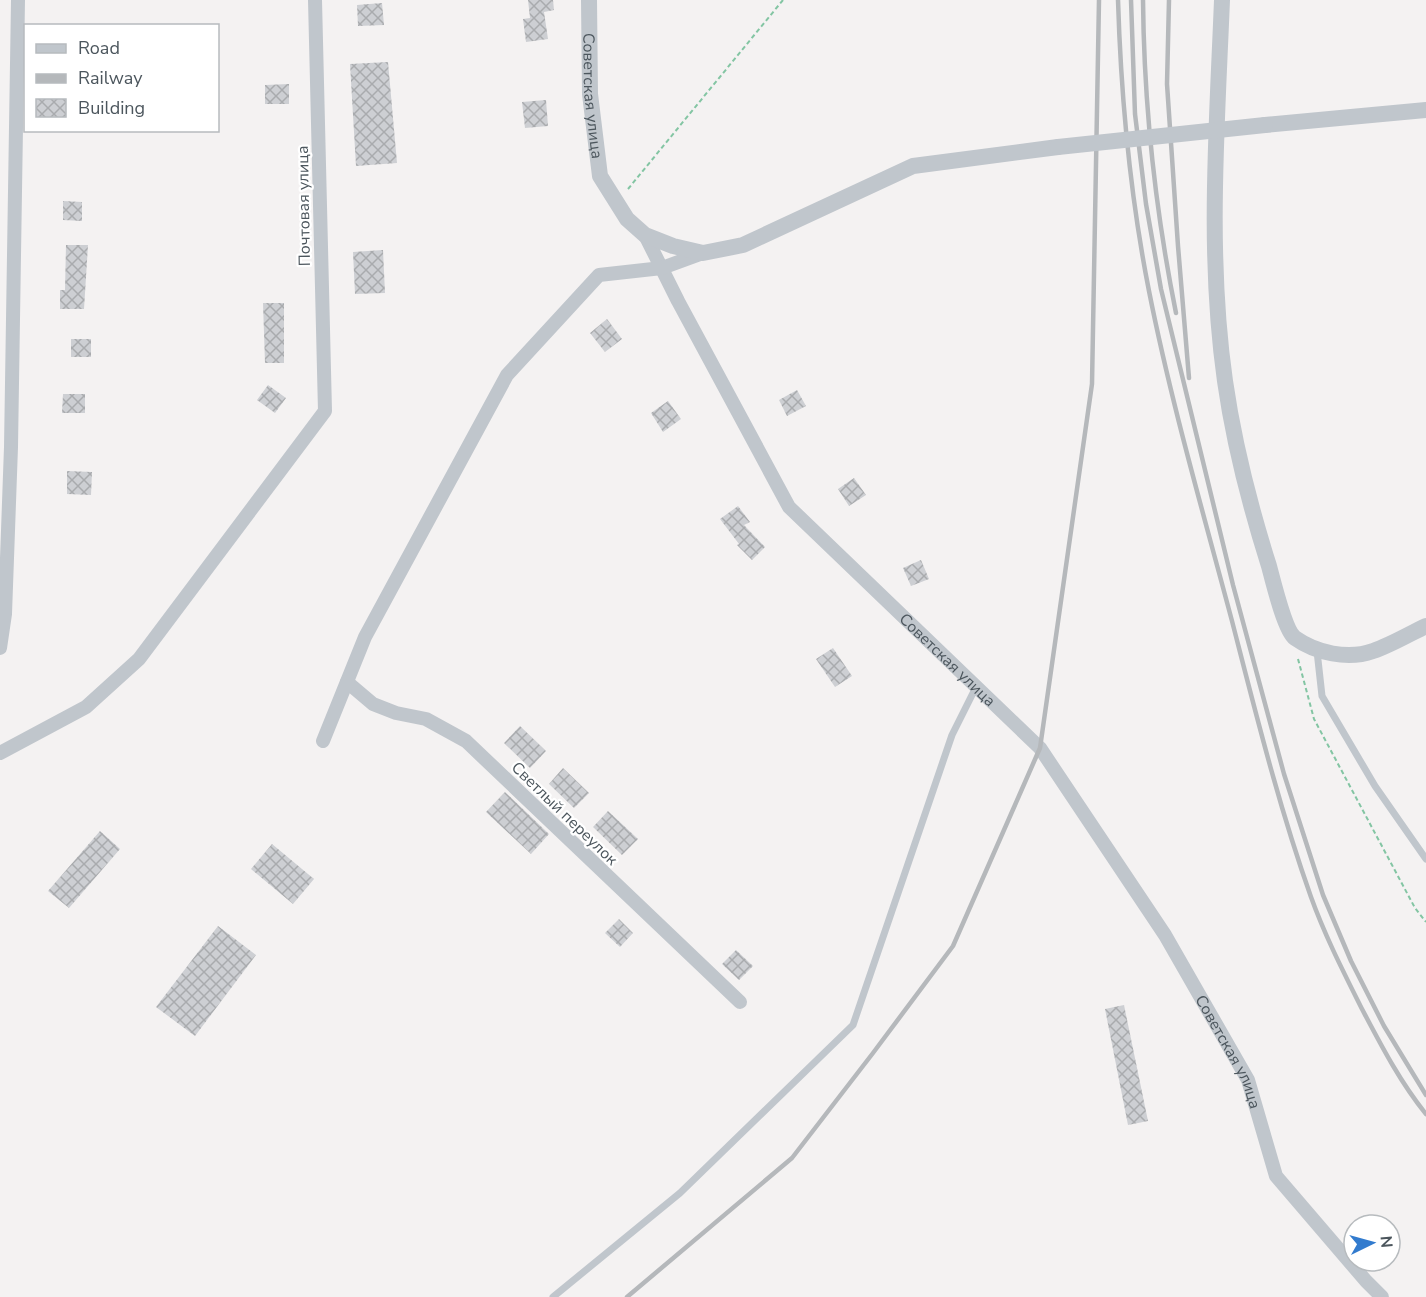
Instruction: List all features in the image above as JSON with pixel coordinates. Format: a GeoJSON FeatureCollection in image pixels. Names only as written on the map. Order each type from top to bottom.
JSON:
{"type":"FeatureCollection","features":[{"type":"Feature","properties":{"kind":"street"},"geometry":{"type":"LineString","coordinates":[[0,648],[5,614],[11,459],[18,0]]}},
{"type":"Feature","properties":{"kind":"street","name":"Почтовая улица"},"geometry":{"type":"LineString","coordinates":[[0,753],[86,707],[139,659],[325,411],[315,0]]}},
{"type":"Feature","properties":{"kind":"street","name":"Советская улица"},"geometry":{"type":"LineString","coordinates":[[589,0],[590,94],[600,176],[627,219],[645,235],[789,507],[1040,748],[1165,935],[1248,1080],[1276,1176],[1382,1297]]}},
{"type":"Feature","properties":{"kind":"street"},"geometry":{"type":"LineString","coordinates":[[1222,0],[1214,195],[1217,293],[1225,381],[1249,502],[1281,608],[1292,636],[1317,651],[1343,655],[1371,652],[1426,626]]}},
{"type":"Feature","properties":{"kind":"street"},"geometry":{"type":"LineString","coordinates":[[323,741],[365,637],[507,375],[598,274],[662,268],[703,253],[743,245],[913,166],[1058,147],[1426,110]]}},
{"type":"Feature","properties":{"kind":"street"},"geometry":{"type":"LineString","coordinates":[[645,235],[674,246],[703,253]]}},
{"type":"Feature","properties":{"kind":"street","name":"Светлый переулок"},"geometry":{"type":"LineString","coordinates":[[347,682],[373,704],[396,713],[426,719],[466,741],[740,1002]]}},
{"type":"Feature","properties":{"kind":"lane"},"geometry":{"type":"LineString","coordinates":[[1317,651],[1322,696],[1375,786],[1426,859]]}},
{"type":"Feature","properties":{"kind":"lane"},"geometry":{"type":"LineString","coordinates":[[553,1297],[680,1193],[853,1025],[952,735],[976,687]]}},
{"type":"Feature","properties":{"kind":"path"},"geometry":{"type":"LineString","coordinates":[[617,203],[783,0]]}},
{"type":"Feature","properties":{"kind":"path"},"geometry":{"type":"LineString","coordinates":[[1292,636],[1314,719],[1415,908],[1426,922]]}},
{"type":"Feature","properties":{"kind":"building"},"geometry":{"type":"Polygon","coordinates":[[[528,0],[553,0],[554,10],[544,12],[548,39],[526,42],[523,19],[530,18],[528,0]]]}},
{"type":"Feature","properties":{"kind":"building"},"geometry":{"type":"Polygon","coordinates":[[[382,3],[384,25],[358,26],[357,5],[382,3]]]}},
{"type":"Feature","properties":{"kind":"building"},"geometry":{"type":"Polygon","coordinates":[[[388,62],[397,163],[356,166],[350,64],[388,62]]]}},
{"type":"Feature","properties":{"kind":"building"},"geometry":{"type":"Polygon","coordinates":[[[289,84],[289,104],[265,104],[265,85],[289,84]]]}},
{"type":"Feature","properties":{"kind":"building"},"geometry":{"type":"Polygon","coordinates":[[[546,100],[548,126],[525,128],[522,102],[546,100]]]}},
{"type":"Feature","properties":{"kind":"building"},"geometry":{"type":"Polygon","coordinates":[[[63,201],[82,202],[82,221],[63,220],[63,201]]]}},
{"type":"Feature","properties":{"kind":"building"},"geometry":{"type":"Polygon","coordinates":[[[66,245],[88,245],[84,309],[60,309],[60,290],[65,290],[66,245]]]}},
{"type":"Feature","properties":{"kind":"building"},"geometry":{"type":"Polygon","coordinates":[[[383,250],[385,293],[355,294],[353,252],[383,250]]]}},
{"type":"Feature","properties":{"kind":"building"},"geometry":{"type":"Polygon","coordinates":[[[263,303],[284,303],[284,363],[265,363],[263,303]]]}},
{"type":"Feature","properties":{"kind":"building"},"geometry":{"type":"Polygon","coordinates":[[[607,319],[622,339],[605,352],[590,333],[607,319]]]}},
{"type":"Feature","properties":{"kind":"building"},"geometry":{"type":"Polygon","coordinates":[[[71,339],[91,339],[91,357],[71,357],[71,339]]]}},
{"type":"Feature","properties":{"kind":"building"},"geometry":{"type":"Polygon","coordinates":[[[268,385],[286,398],[275,413],[257,400],[268,385]]]}},
{"type":"Feature","properties":{"kind":"building"},"geometry":{"type":"Polygon","coordinates":[[[797,390],[806,406],[787,416],[779,400],[797,390]]]}},
{"type":"Feature","properties":{"kind":"building"},"geometry":{"type":"Polygon","coordinates":[[[63,394],[85,394],[85,413],[62,413],[63,394]]]}},
{"type":"Feature","properties":{"kind":"building"},"geometry":{"type":"Polygon","coordinates":[[[668,401],[681,419],[663,432],[651,413],[668,401]]]}},
{"type":"Feature","properties":{"kind":"building"},"geometry":{"type":"Polygon","coordinates":[[[67,471],[92,472],[91,495],[67,494],[67,471]]]}},
{"type":"Feature","properties":{"kind":"building"},"geometry":{"type":"Polygon","coordinates":[[[854,478],[866,495],[849,506],[838,489],[854,478]]]}},
{"type":"Feature","properties":{"kind":"building"},"geometry":{"type":"Polygon","coordinates":[[[738,506],[750,522],[744,525],[765,547],[752,560],[737,545],[739,544],[720,519],[738,506]]]}},
{"type":"Feature","properties":{"kind":"building"},"geometry":{"type":"Polygon","coordinates":[[[921,560],[929,579],[911,586],[903,568],[921,560]]]}},
{"type":"Feature","properties":{"kind":"building"},"geometry":{"type":"Polygon","coordinates":[[[833,648],[852,676],[835,687],[816,659],[833,648]]]}},
{"type":"Feature","properties":{"kind":"building"},"geometry":{"type":"Polygon","coordinates":[[[520,726],[546,751],[530,768],[504,743],[520,726]]]}},
{"type":"Feature","properties":{"kind":"building"},"geometry":{"type":"Polygon","coordinates":[[[563,768],[589,793],[574,808],[549,784],[563,768]]]}},
{"type":"Feature","properties":{"kind":"building"},"geometry":{"type":"Polygon","coordinates":[[[505,792],[549,834],[531,854],[486,812],[505,792]]]}},
{"type":"Feature","properties":{"kind":"building"},"geometry":{"type":"Polygon","coordinates":[[[608,811],[638,839],[622,855],[593,827],[608,811]]]}},
{"type":"Feature","properties":{"kind":"building"},"geometry":{"type":"Polygon","coordinates":[[[100,831],[120,849],[69,908],[48,891],[100,831]]]}},
{"type":"Feature","properties":{"kind":"building"},"geometry":{"type":"Polygon","coordinates":[[[272,844],[314,879],[293,904],[251,869],[272,844]]]}},
{"type":"Feature","properties":{"kind":"building"},"geometry":{"type":"Polygon","coordinates":[[[619,919],[633,933],[620,947],[605,933],[619,919]]]}},
{"type":"Feature","properties":{"kind":"building"},"geometry":{"type":"Polygon","coordinates":[[[218,926],[256,955],[195,1036],[156,1007],[218,926]]]}},
{"type":"Feature","properties":{"kind":"building"},"geometry":{"type":"Polygon","coordinates":[[[736,950],[753,966],[739,980],[722,964],[736,950]]]}},
{"type":"Feature","properties":{"kind":"building"},"geometry":{"type":"Polygon","coordinates":[[[1124,1005],[1148,1121],[1128,1125],[1105,1009],[1124,1005]]]}},
{"type":"Feature","properties":{"kind":"railway"},"geometry":{"type":"LineString","coordinates":[[627,1297],[792,1158],[873,1053],[953,946],[1040,748],[1092,384],[1099,0]]}},
{"type":"Feature","properties":{"kind":"railway"},"geometry":{"type":"LineString","coordinates":[[1118,0],[1121,73],[1128,146],[1149,291],[1177,415],[1268,760],[1316,912],[1384,1050],[1426,1114]]}},
{"type":"Feature","properties":{"kind":"railway"},"geometry":{"type":"LineString","coordinates":[[1131,0],[1135,114],[1146,204],[1161,289],[1233,585],[1284,774],[1323,895],[1351,961],[1384,1026],[1426,1095]]}},
{"type":"Feature","properties":{"kind":"railway"},"geometry":{"type":"LineString","coordinates":[[1143,0],[1152,157],[1162,235],[1176,313]]}},
{"type":"Feature","properties":{"kind":"railway"},"geometry":{"type":"LineString","coordinates":[[1169,0],[1167,84],[1189,378]]}}]}
